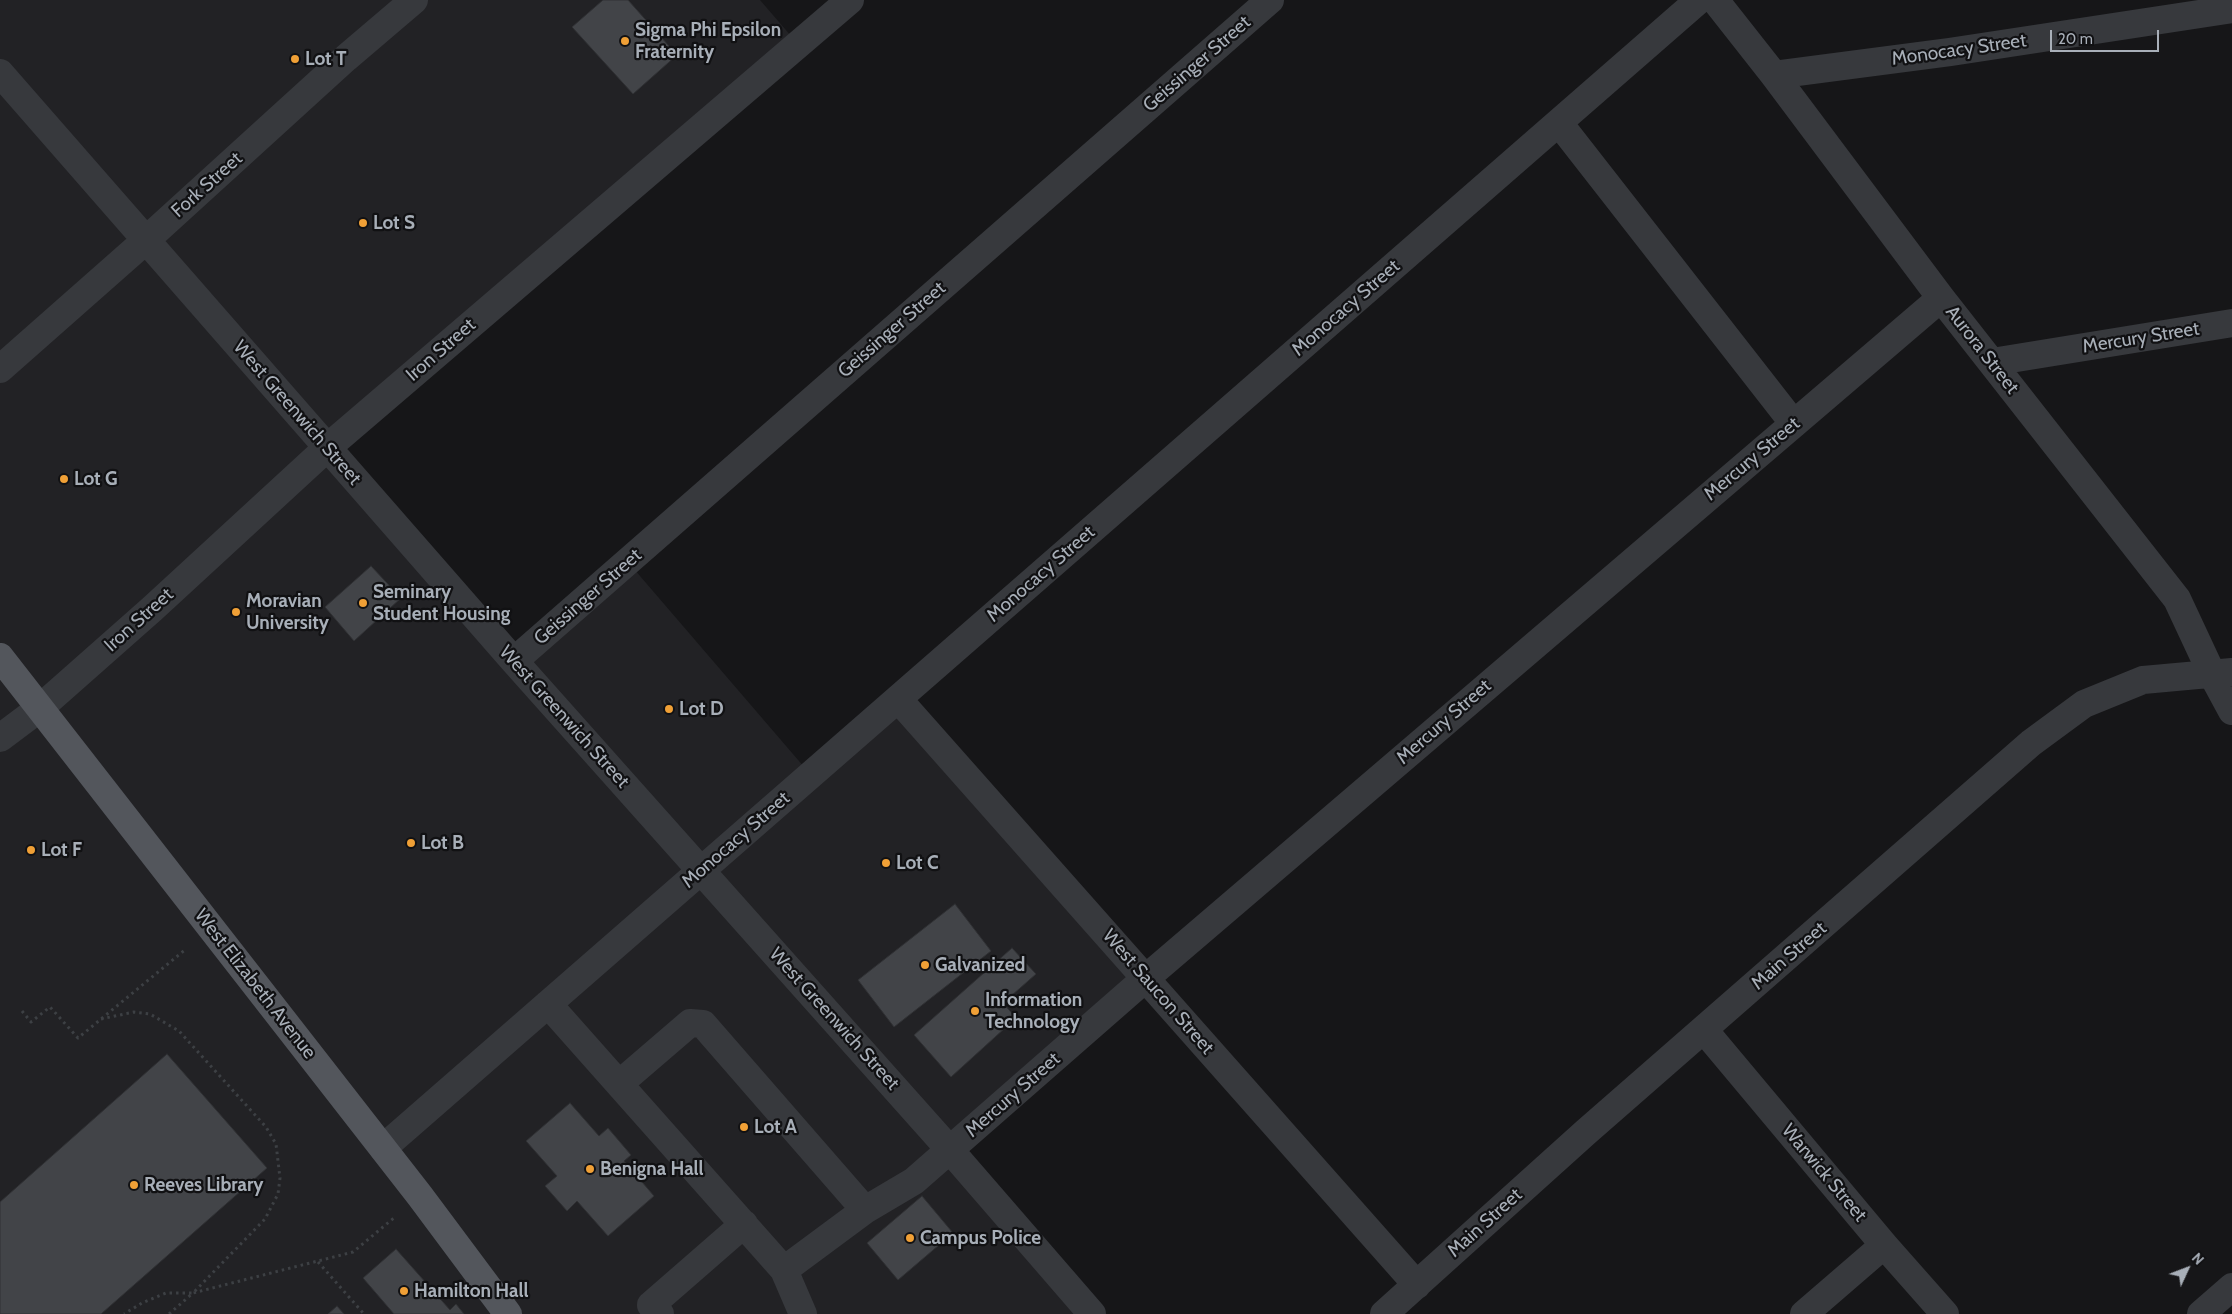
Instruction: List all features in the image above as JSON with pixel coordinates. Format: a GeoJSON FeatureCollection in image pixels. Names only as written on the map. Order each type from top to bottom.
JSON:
{"type":"FeatureCollection","features":[{"type":"Feature","properties":{"kind":"main road","name":"West Elizabeth Avenue"},"geometry":{"type":"LineString","coordinates":[[0,657],[383,1148],[508,1314]]}},
{"type":"Feature","properties":{"kind":"street","name":"Fork Street"},"geometry":{"type":"LineString","coordinates":[[0,369],[145,241],[346,58],[414,0]]}},
{"type":"Feature","properties":{"kind":"street","name":"Iron Street"},"geometry":{"type":"LineString","coordinates":[[0,738],[40,708],[152,609],[328,447],[850,0]]}},
{"type":"Feature","properties":{"kind":"street","name":"Geissinger Street"},"geometry":{"type":"LineString","coordinates":[[514,661],[1270,0]]}},
{"type":"Feature","properties":{"kind":"street","name":"Monocacy Street"},"geometry":{"type":"LineString","coordinates":[[383,1148],[1699,0]]}},
{"type":"Feature","properties":{"kind":"street","name":"Aurora Street"},"geometry":{"type":"LineString","coordinates":[[1715,0],[1774,75],[1941,298],[2177,599],[2222,673],[2232,711]]}},
{"type":"Feature","properties":{"kind":"street","name":"Monocacy Street"},"geometry":{"type":"LineString","coordinates":[[1774,75],[1950,52],[2232,9]]}},
{"type":"Feature","properties":{"kind":"street","name":"West Greenwich Street"},"geometry":{"type":"LineString","coordinates":[[0,73],[514,661],[950,1150],[1092,1314]]}},
{"type":"Feature","properties":{"kind":"street"},"geometry":{"type":"LineString","coordinates":[[1558,123],[1794,424]]}},
{"type":"Feature","properties":{"kind":"street","name":"Mercury Street"},"geometry":{"type":"LineString","coordinates":[[784,1270],[865,1210],[914,1181],[1146,978],[1941,298]]}},
{"type":"Feature","properties":{"kind":"street","name":"Mercury Street"},"geometry":{"type":"LineString","coordinates":[[1992,362],[2232,323]]}},
{"type":"Feature","properties":{"kind":"street","name":"Main Street"},"geometry":{"type":"LineString","coordinates":[[1384,1314],[1586,1132],[2031,743],[2084,704],[2142,680],[2222,673]]}},
{"type":"Feature","properties":{"kind":"street","name":"West Saucon Street"},"geometry":{"type":"LineString","coordinates":[[898,699],[1417,1285]]}},
{"type":"Feature","properties":{"kind":"street"},"geometry":{"type":"LineString","coordinates":[[548,1004],[784,1270],[803,1314]]}},
{"type":"Feature","properties":{"kind":"street"},"geometry":{"type":"LineString","coordinates":[[619,1084],[690,1023],[703,1024],[865,1210]]}},
{"type":"Feature","properties":{"kind":"street","name":"Warwick Street"},"geometry":{"type":"LineString","coordinates":[[1704,1030],[1884,1245],[1946,1314]]}},
{"type":"Feature","properties":{"kind":"street"},"geometry":{"type":"LineString","coordinates":[[660,1314],[651,1305],[744,1224]]}},
{"type":"Feature","properties":{"kind":"street"},"geometry":{"type":"LineString","coordinates":[[1804,1314],[1884,1245]]}},
{"type":"Feature","properties":{"kind":"street"},"geometry":{"type":"LineString","coordinates":[[2201,1314],[2232,1287]]}},
{"type":"Feature","properties":{"kind":"path"},"geometry":{"type":"LineString","coordinates":[[22,1011],[31,1022],[50,1006],[78,1038],[211,927]]}},
{"type":"Feature","properties":{"kind":"path"},"geometry":{"type":"LineString","coordinates":[[101,1019],[134,1012],[150,1014],[179,1031],[266,1127],[276,1144],[280,1178],[278,1194],[272,1207],[255,1230],[193,1293],[168,1314]]}},
{"type":"Feature","properties":{"kind":"path"},"geometry":{"type":"LineString","coordinates":[[124,1314],[142,1302],[166,1293],[193,1293],[353,1252],[397,1215]]}},
{"type":"Feature","properties":{"kind":"path"},"geometry":{"type":"LineString","coordinates":[[318,1262],[364,1314]]}},
{"type":"Feature","properties":{"kind":"shaded area","name":"Moravian University"},"geometry":{"type":"Polygon","coordinates":[[[0,0],[760,0],[798,44],[328,447],[514,660],[628,562],[811,775],[898,699],[1146,978],[950,1149],[1092,1314],[0,1314],[0,0]]]}},
{"type":"Feature","properties":{"kind":"building","name":"Sigma Phi Epsilon Fraternity"},"geometry":{"type":"Polygon","coordinates":[[[603,0],[628,0],[677,55],[633,94],[572,27],[603,0]]]}},
{"type":"Feature","properties":{"kind":"building","name":"Seminary Student Housing"},"geometry":{"type":"Polygon","coordinates":[[[371,566],[401,598],[354,641],[325,607],[371,566]]]}},
{"type":"Feature","properties":{"kind":"building","name":"Galvanized"},"geometry":{"type":"Polygon","coordinates":[[[955,904],[991,951],[894,1027],[858,980],[955,904]]]}},
{"type":"Feature","properties":{"kind":"building","name":"Information Technology"},"geometry":{"type":"Polygon","coordinates":[[[1012,948],[1036,974],[1003,1003],[1016,1018],[951,1077],[914,1035],[1012,948]]]}},
{"type":"Feature","properties":{"kind":"building","name":"Reeves Library"},"geometry":{"type":"Polygon","coordinates":[[[167,1054],[267,1168],[101,1314],[0,1314],[0,1202],[167,1054]]]}},
{"type":"Feature","properties":{"kind":"building","name":"Benigna Hall"},"geometry":{"type":"Polygon","coordinates":[[[570,1103],[599,1136],[608,1128],[631,1155],[624,1161],[654,1196],[608,1236],[577,1201],[567,1211],[545,1186],[557,1176],[526,1141],[570,1103]]]}},
{"type":"Feature","properties":{"kind":"building","name":"Campus Police"},"geometry":{"type":"Polygon","coordinates":[[[922,1196],[953,1233],[898,1280],[867,1243],[922,1196]]]}},
{"type":"Feature","properties":{"kind":"building","name":"Hamilton Hall"},"geometry":{"type":"Polygon","coordinates":[[[396,1249],[450,1310],[456,1304],[464,1314],[394,1314],[363,1278],[396,1249]]]}},
{"type":"Feature","properties":{"kind":"building"},"geometry":{"type":"Polygon","coordinates":[[[337,1306],[344,1314],[328,1314],[337,1306]]]}},
{"type":"Feature","properties":{"kind":"place","name":"Sigma Phi Epsilon Fraternity"},"geometry":{"type":"Point","coordinates":[625,41]}},
{"type":"Feature","properties":{"kind":"place","name":"Lot T"},"geometry":{"type":"Point","coordinates":[295,59]}},
{"type":"Feature","properties":{"kind":"place","name":"Lot S"},"geometry":{"type":"Point","coordinates":[363,223]}},
{"type":"Feature","properties":{"kind":"place","name":"Lot G"},"geometry":{"type":"Point","coordinates":[64,479]}},
{"type":"Feature","properties":{"kind":"place","name":"Seminary Student Housing"},"geometry":{"type":"Point","coordinates":[363,603]}},
{"type":"Feature","properties":{"kind":"place","name":"Moravian University"},"geometry":{"type":"Point","coordinates":[236,612]}},
{"type":"Feature","properties":{"kind":"place","name":"Lot D"},"geometry":{"type":"Point","coordinates":[669,709]}},
{"type":"Feature","properties":{"kind":"place","name":"Lot B"},"geometry":{"type":"Point","coordinates":[411,843]}},
{"type":"Feature","properties":{"kind":"place","name":"Lot F"},"geometry":{"type":"Point","coordinates":[31,850]}},
{"type":"Feature","properties":{"kind":"place","name":"Lot C"},"geometry":{"type":"Point","coordinates":[886,863]}},
{"type":"Feature","properties":{"kind":"place","name":"Galvanized"},"geometry":{"type":"Point","coordinates":[925,965]}},
{"type":"Feature","properties":{"kind":"place","name":"Information Technology"},"geometry":{"type":"Point","coordinates":[975,1011]}},
{"type":"Feature","properties":{"kind":"place","name":"Lot A"},"geometry":{"type":"Point","coordinates":[744,1127]}},
{"type":"Feature","properties":{"kind":"place","name":"Benigna Hall"},"geometry":{"type":"Point","coordinates":[590,1169]}},
{"type":"Feature","properties":{"kind":"place","name":"Reeves Library"},"geometry":{"type":"Point","coordinates":[134,1185]}},
{"type":"Feature","properties":{"kind":"place","name":"Campus Police"},"geometry":{"type":"Point","coordinates":[910,1238]}},
{"type":"Feature","properties":{"kind":"place","name":"Hamilton Hall"},"geometry":{"type":"Point","coordinates":[404,1291]}}]}
